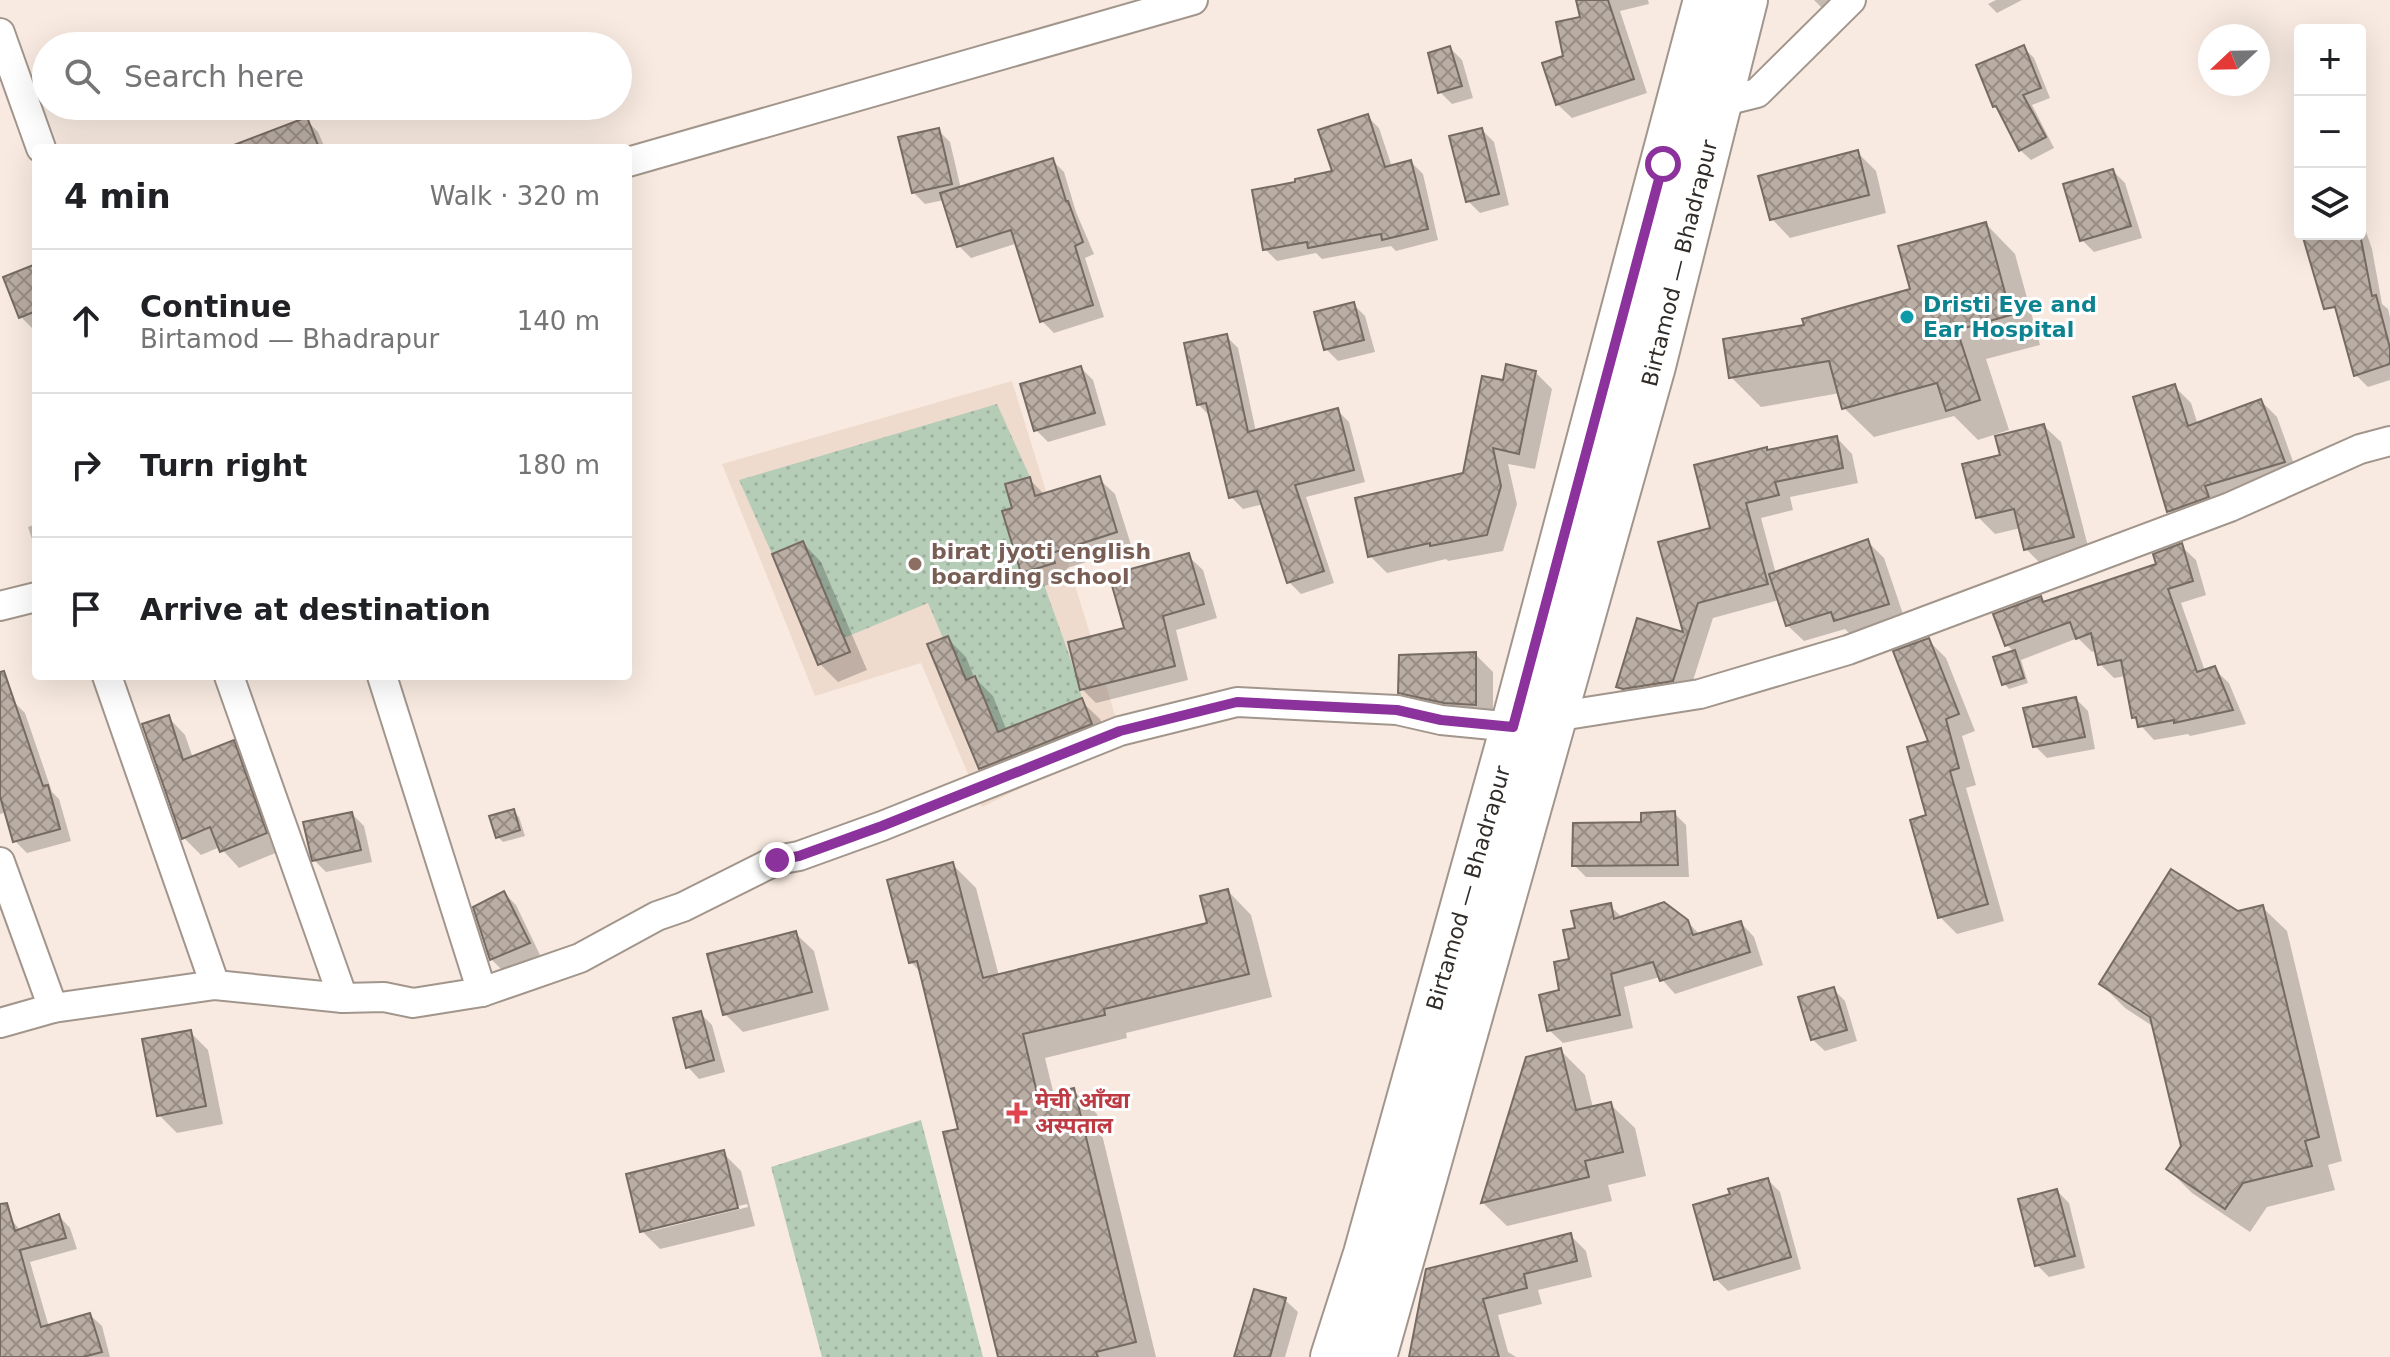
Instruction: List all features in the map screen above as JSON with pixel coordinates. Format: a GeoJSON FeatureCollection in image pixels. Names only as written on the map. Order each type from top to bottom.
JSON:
{"type":"FeatureCollection","features":[{"type":"Feature","properties":{"kind":"main road","name":"Birtamod — Bhadrapur"},"geometry":{"type":"LineString","coordinates":[[1333,1357],[1382,1262],[1554,717],[1653,366],[1706,0]]}},
{"type":"Feature","properties":{"kind":"main road","name":"Birtamod — Bhadrapur"},"geometry":{"type":"LineString","coordinates":[[1374,1357],[1382,1262],[1513,727],[1683,167],[1721,96],[1745,0]]}},
{"type":"Feature","properties":{"kind":"street"},"geometry":{"type":"LineString","coordinates":[[632,161],[1193,0]]}},
{"type":"Feature","properties":{"kind":"street"},"geometry":{"type":"LineString","coordinates":[[1721,96],[1737,98],[1757,93],[1851,0]]}},
{"type":"Feature","properties":{"kind":"street"},"geometry":{"type":"LineString","coordinates":[[0,33],[40,144]]}},
{"type":"Feature","properties":{"kind":"street"},"geometry":{"type":"LineString","coordinates":[[0,1023],[53,1008],[215,985],[343,998],[384,997],[413,1003],[482,992],[580,958],[657,916],[683,907],[777,860],[799,856],[882,826],[1120,731],[1237,702],[1397,710],[1441,720],[1513,727],[1554,717],[1700,694],[1848,650],[2230,507],[2360,449],[2390,441]]}},
{"type":"Feature","properties":{"kind":"street"},"geometry":{"type":"LineString","coordinates":[[0,606],[32,598]]}},
{"type":"Feature","properties":{"kind":"street"},"geometry":{"type":"LineString","coordinates":[[108,680],[215,985]]}},
{"type":"Feature","properties":{"kind":"street"},"geometry":{"type":"LineString","coordinates":[[230,680],[343,998]]}},
{"type":"Feature","properties":{"kind":"street"},"geometry":{"type":"LineString","coordinates":[[383,680],[482,992]]}},
{"type":"Feature","properties":{"kind":"street"},"geometry":{"type":"LineString","coordinates":[[0,862],[53,1008]]}},
{"type":"Feature","properties":{"kind":"shaded area","name":"birat jyoti english boarding school"},"geometry":{"type":"Polygon","coordinates":[[[1012,381],[1120,731],[1120,740],[982,807],[921,663],[815,696],[722,464],[1012,381]]]}},
{"type":"Feature","properties":{"kind":"green space"},"geometry":{"type":"Polygon","coordinates":[[[997,404],[1030,477],[1005,484],[1012,508],[1002,512],[1020,573],[1039,568],[1082,698],[998,732],[975,676],[966,680],[948,637],[943,638],[928,603],[844,638],[803,541],[772,554],[739,480],[997,404]]]}},
{"type":"Feature","properties":{"kind":"green space"},"geometry":{"type":"Polygon","coordinates":[[[921,1120],[983,1357],[822,1357],[771,1167],[921,1120]]]}},
{"type":"Feature","properties":{"kind":"building"},"geometry":{"type":"Polygon","coordinates":[[[1576,0],[1608,0],[1634,79],[1556,105],[1542,63],[1563,56],[1556,22],[1580,17],[1576,0]]]}},
{"type":"Feature","properties":{"kind":"building"},"geometry":{"type":"Polygon","coordinates":[[[2024,45],[2041,88],[2023,95],[2046,137],[2019,151],[1996,106],[1993,107],[1976,65],[2024,45]]]}},
{"type":"Feature","properties":{"kind":"building"},"geometry":{"type":"Polygon","coordinates":[[[1450,46],[1462,86],[1438,93],[1428,53],[1450,46]]]}},
{"type":"Feature","properties":{"kind":"building"},"geometry":{"type":"Polygon","coordinates":[[[1368,114],[1385,167],[1411,160],[1428,229],[1382,240],[1381,234],[1308,248],[1307,242],[1263,250],[1252,190],[1332,171],[1318,130],[1368,114]]]}},
{"type":"Feature","properties":{"kind":"building"},"geometry":{"type":"Polygon","coordinates":[[[299,120],[308,120],[317,144],[236,144],[299,120]]]}},
{"type":"Feature","properties":{"kind":"building"},"geometry":{"type":"Polygon","coordinates":[[[939,128],[952,184],[912,193],[898,137],[939,128]]]}},
{"type":"Feature","properties":{"kind":"building"},"geometry":{"type":"Polygon","coordinates":[[[1482,128],[1499,194],[1466,202],[1449,136],[1482,128]]]}},
{"type":"Feature","properties":{"kind":"building"},"geometry":{"type":"Polygon","coordinates":[[[1858,150],[1869,195],[1770,220],[1758,176],[1858,150]]]}},
{"type":"Feature","properties":{"kind":"building"},"geometry":{"type":"Polygon","coordinates":[[[1053,158],[1083,242],[1075,246],[1093,305],[1040,322],[1011,230],[957,247],[940,193],[1053,158]]]}},
{"type":"Feature","properties":{"kind":"building"},"geometry":{"type":"Polygon","coordinates":[[[2113,169],[2131,226],[2080,241],[2063,184],[2113,169]]]}},
{"type":"Feature","properties":{"kind":"building","name":"Dristi Eye and Ear Hospital"},"geometry":{"type":"Polygon","coordinates":[[[1986,222],[2011,315],[1957,330],[1980,400],[1946,411],[1937,383],[1842,409],[1829,361],[1729,378],[1723,339],[1804,325],[1802,319],[1910,289],[1898,246],[1986,222]]]}},
{"type":"Feature","properties":{"kind":"building"},"geometry":{"type":"Polygon","coordinates":[[[2304,240],[2361,240],[2372,296],[2376,295],[2390,348],[2390,364],[2354,376],[2335,307],[2324,309],[2304,240]]]}},
{"type":"Feature","properties":{"kind":"building"},"geometry":{"type":"Polygon","coordinates":[[[32,266],[32,313],[19,318],[3,277],[32,266]]]}},
{"type":"Feature","properties":{"kind":"building"},"geometry":{"type":"Polygon","coordinates":[[[1354,302],[1364,340],[1324,350],[1314,312],[1354,302]]]}},
{"type":"Feature","properties":{"kind":"building"},"geometry":{"type":"Polygon","coordinates":[[[1227,334],[1248,432],[1338,408],[1354,470],[1295,485],[1324,571],[1287,583],[1257,491],[1229,498],[1206,403],[1197,405],[1184,343],[1227,334]]]}},
{"type":"Feature","properties":{"kind":"building"},"geometry":{"type":"Polygon","coordinates":[[[1506,364],[1536,371],[1519,454],[1493,448],[1501,486],[1487,535],[1430,546],[1430,543],[1368,557],[1355,498],[1463,473],[1482,376],[1503,380],[1506,364]]]}},
{"type":"Feature","properties":{"kind":"building"},"geometry":{"type":"Polygon","coordinates":[[[1081,366],[1095,413],[1034,431],[1020,384],[1081,366]]]}},
{"type":"Feature","properties":{"kind":"building"},"geometry":{"type":"Polygon","coordinates":[[[2175,384],[2188,426],[2261,399],[2285,462],[2205,486],[2209,497],[2167,512],[2133,397],[2175,384]]]}},
{"type":"Feature","properties":{"kind":"building"},"geometry":{"type":"Polygon","coordinates":[[[2044,424],[2074,537],[2024,550],[2014,509],[1976,518],[1962,464],[2000,455],[1995,436],[2044,424]]]}},
{"type":"Feature","properties":{"kind":"building"},"geometry":{"type":"Polygon","coordinates":[[[1837,436],[1843,468],[1775,482],[1779,495],[1746,503],[1768,584],[1698,603],[1673,681],[1623,689],[1616,687],[1637,618],[1683,632],[1658,542],[1710,528],[1694,465],[1767,447],[1767,450],[1837,436]]]}},
{"type":"Feature","properties":{"kind":"building"},"geometry":{"type":"Polygon","coordinates":[[[1100,476],[1117,532],[1052,553],[1055,563],[1021,573],[1002,511],[1012,508],[1005,484],[1030,477],[1035,496],[1100,476]]]}},
{"type":"Feature","properties":{"kind":"building"},"geometry":{"type":"Polygon","coordinates":[[[1868,539],[1889,604],[1834,621],[1831,612],[1786,626],[1769,574],[1868,539]]]}},
{"type":"Feature","properties":{"kind":"building"},"geometry":{"type":"Polygon","coordinates":[[[803,541],[850,652],[818,665],[772,554],[803,541]]]}},
{"type":"Feature","properties":{"kind":"building"},"geometry":{"type":"Polygon","coordinates":[[[2182,543],[2193,581],[2168,589],[2197,672],[2215,666],[2233,710],[2174,723],[2174,720],[2138,727],[2136,717],[2132,718],[2121,660],[2098,665],[2091,633],[2076,639],[2070,622],[2005,646],[1993,614],[2041,596],[2043,602],[2156,564],[2153,554],[2182,543]]]}},
{"type":"Feature","properties":{"kind":"building"},"geometry":{"type":"Polygon","coordinates":[[[1189,553],[1204,604],[1163,616],[1175,666],[1080,690],[1068,642],[1124,628],[1109,575],[1189,553]]]}},
{"type":"Feature","properties":{"kind":"building"},"geometry":{"type":"Polygon","coordinates":[[[948,636],[966,680],[975,676],[998,732],[1082,698],[1092,724],[979,769],[927,644],[948,636]]]}},
{"type":"Feature","properties":{"kind":"building"},"geometry":{"type":"Polygon","coordinates":[[[1929,638],[1959,714],[1946,719],[1959,768],[1950,771],[1988,904],[1938,918],[1910,820],[1926,815],[1907,747],[1928,741],[1893,651],[1929,638]]]}},
{"type":"Feature","properties":{"kind":"building"},"geometry":{"type":"Polygon","coordinates":[[[2015,650],[2024,678],[2002,685],[1993,657],[2015,650]]]}},
{"type":"Feature","properties":{"kind":"building"},"geometry":{"type":"Polygon","coordinates":[[[1476,652],[1476,705],[1444,703],[1398,693],[1399,655],[1476,652]]]}},
{"type":"Feature","properties":{"kind":"building"},"geometry":{"type":"Polygon","coordinates":[[[4,671],[43,786],[48,785],[60,829],[13,842],[0,796],[0,672],[4,671]]]}},
{"type":"Feature","properties":{"kind":"building"},"geometry":{"type":"Polygon","coordinates":[[[2076,697],[2085,737],[2033,747],[2023,708],[2076,697]]]}},
{"type":"Feature","properties":{"kind":"building"},"geometry":{"type":"Polygon","coordinates":[[[169,715],[183,760],[234,740],[267,833],[220,852],[210,827],[182,839],[142,724],[169,715]]]}},
{"type":"Feature","properties":{"kind":"building"},"geometry":{"type":"Polygon","coordinates":[[[514,809],[520,830],[496,838],[489,816],[514,809]]]}},
{"type":"Feature","properties":{"kind":"building"},"geometry":{"type":"Polygon","coordinates":[[[1675,811],[1678,865],[1572,866],[1573,823],[1641,822],[1641,813],[1675,811]]]}},
{"type":"Feature","properties":{"kind":"building"},"geometry":{"type":"Polygon","coordinates":[[[352,812],[361,850],[312,861],[303,822],[352,812]]]}},
{"type":"Feature","properties":{"kind":"building","name":"मेची आँखा अस्पताल"},"geometry":{"type":"Polygon","coordinates":[[[953,862],[983,978],[1207,923],[1200,896],[1228,889],[1249,974],[1104,1009],[1105,1015],[1023,1034],[1038,1097],[1074,1088],[1136,1342],[1096,1352],[1098,1357],[998,1357],[943,1132],[958,1129],[917,961],[909,963],[887,880],[953,862]]]}},
{"type":"Feature","properties":{"kind":"building"},"geometry":{"type":"Polygon","coordinates":[[[2171,869],[2238,911],[2263,905],[2319,1137],[2305,1141],[2312,1166],[2243,1183],[2225,1209],[2166,1169],[2181,1146],[2150,1017],[2099,984],[2171,869]]]}},
{"type":"Feature","properties":{"kind":"building"},"geometry":{"type":"Polygon","coordinates":[[[504,891],[530,943],[490,960],[473,907],[504,891]]]}},
{"type":"Feature","properties":{"kind":"building"},"geometry":{"type":"Polygon","coordinates":[[[1664,902],[1688,920],[1693,935],[1741,921],[1750,952],[1660,981],[1653,962],[1611,974],[1620,1015],[1547,1031],[1539,995],[1559,990],[1554,962],[1569,959],[1563,930],[1575,928],[1571,911],[1611,903],[1614,919],[1664,902]]]}},
{"type":"Feature","properties":{"kind":"building"},"geometry":{"type":"Polygon","coordinates":[[[796,931],[812,992],[723,1015],[707,954],[796,931]]]}},
{"type":"Feature","properties":{"kind":"building"},"geometry":{"type":"Polygon","coordinates":[[[1834,987],[1847,1030],[1811,1040],[1798,997],[1834,987]]]}},
{"type":"Feature","properties":{"kind":"building"},"geometry":{"type":"Polygon","coordinates":[[[701,1011],[714,1060],[686,1068],[673,1018],[701,1011]]]}},
{"type":"Feature","properties":{"kind":"building"},"geometry":{"type":"Polygon","coordinates":[[[191,1030],[206,1106],[157,1116],[142,1039],[191,1030]]]}},
{"type":"Feature","properties":{"kind":"building"},"geometry":{"type":"Polygon","coordinates":[[[1561,1048],[1576,1110],[1611,1102],[1623,1152],[1585,1161],[1589,1177],[1481,1203],[1526,1057],[1561,1048]]]}},
{"type":"Feature","properties":{"kind":"building"},"geometry":{"type":"Polygon","coordinates":[[[724,1150],[738,1208],[640,1232],[626,1174],[724,1150]]]}},
{"type":"Feature","properties":{"kind":"building"},"geometry":{"type":"Polygon","coordinates":[[[1768,1178],[1791,1257],[1714,1280],[1693,1205],[1730,1194],[1728,1189],[1768,1178]]]}},
{"type":"Feature","properties":{"kind":"building"},"geometry":{"type":"Polygon","coordinates":[[[2057,1189],[2075,1256],[2035,1266],[2018,1199],[2057,1189]]]}},
{"type":"Feature","properties":{"kind":"building"},"geometry":{"type":"Polygon","coordinates":[[[7,1203],[15,1231],[59,1214],[66,1238],[20,1250],[41,1327],[90,1313],[102,1352],[83,1357],[0,1357],[0,1204],[7,1203]]]}},
{"type":"Feature","properties":{"kind":"building"},"geometry":{"type":"Polygon","coordinates":[[[1571,1233],[1577,1261],[1524,1274],[1527,1288],[1483,1299],[1499,1357],[1409,1357],[1426,1269],[1571,1233]]]}},
{"type":"Feature","properties":{"kind":"building"},"geometry":{"type":"Polygon","coordinates":[[[1254,1289],[1286,1298],[1270,1357],[1234,1357],[1254,1289]]]}},
{"type":"Feature","properties":{"kind":"place","name":"Dristi Eye and Ear Hospital"},"geometry":{"type":"Point","coordinates":[1907,317]}},
{"type":"Feature","properties":{"kind":"place","name":"birat jyoti english boarding school"},"geometry":{"type":"Point","coordinates":[915,564]}},
{"type":"Feature","properties":{"kind":"place","name":"मेची आँखा अस्पताल"},"geometry":{"type":"Point","coordinates":[1017,1113]}},
{"type":"Feature","properties":{"kind":"route"},"geometry":{"type":"LineString","coordinates":[[777,860],[799,856],[882,826],[1120,731],[1237,702],[1397,710],[1441,720],[1513,727],[1663,164]]}}]}
